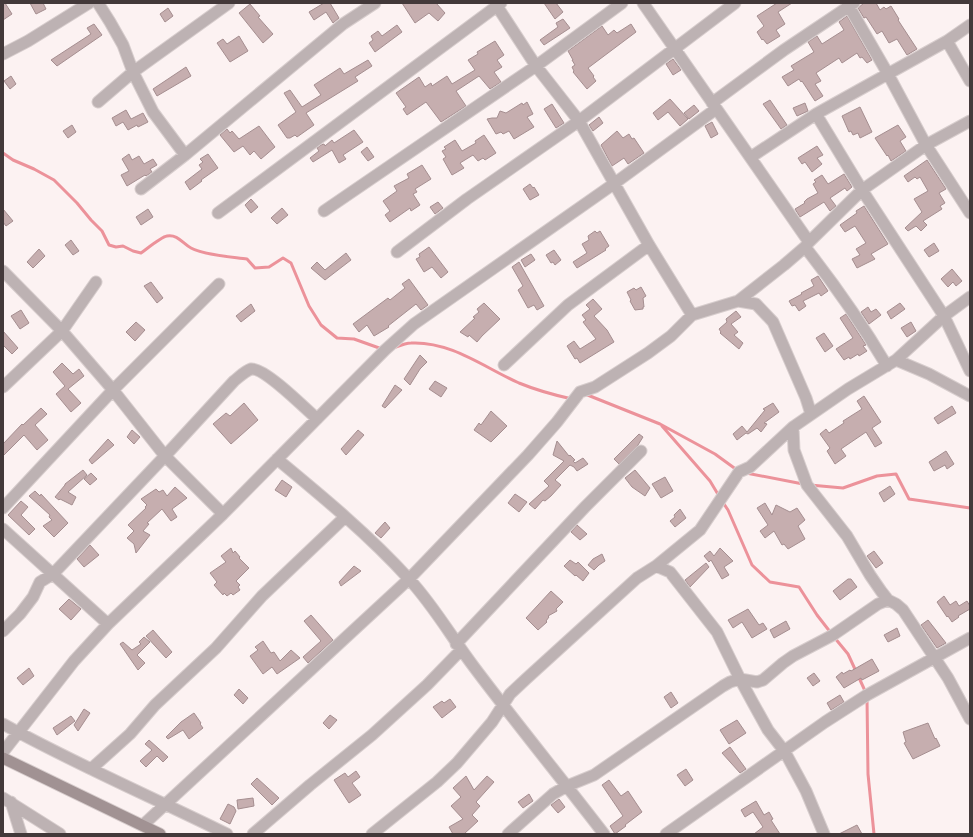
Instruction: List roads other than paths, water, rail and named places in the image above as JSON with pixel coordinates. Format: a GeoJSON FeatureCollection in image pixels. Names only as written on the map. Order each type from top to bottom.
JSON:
{"type":"FeatureCollection","features":[{"type":"Feature","properties":{"kind":"main road"},"geometry":{"type":"LineString","coordinates":[[3,758],[160,834]]}},
{"type":"Feature","properties":{"kind":"street"},"geometry":{"type":"LineString","coordinates":[[3,54],[28,41],[89,3]]}},
{"type":"Feature","properties":{"kind":"street"},"geometry":{"type":"LineString","coordinates":[[98,3],[123,45],[133,72],[153,112],[185,155]]}},
{"type":"Feature","properties":{"kind":"street"},"geometry":{"type":"LineString","coordinates":[[98,102],[133,72],[229,3]]}},
{"type":"Feature","properties":{"kind":"street"},"geometry":{"type":"LineString","coordinates":[[141,189],[185,155],[343,24],[375,3]]}},
{"type":"Feature","properties":{"kind":"street"},"geometry":{"type":"LineString","coordinates":[[324,211],[536,66],[622,3]]}},
{"type":"Feature","properties":{"kind":"street"},"geometry":{"type":"LineString","coordinates":[[643,3],[751,157],[807,245],[867,332],[892,363],[929,374],[970,396]]}},
{"type":"Feature","properties":{"kind":"street"},"geometry":{"type":"LineString","coordinates":[[396,252],[467,199],[578,121],[735,3]]}},
{"type":"Feature","properties":{"kind":"street"},"geometry":{"type":"LineString","coordinates":[[218,213],[498,4],[536,66],[578,121],[649,245],[692,315]]}},
{"type":"Feature","properties":{"kind":"street"},"geometry":{"type":"LineString","coordinates":[[3,752],[74,661],[108,624],[223,514],[385,350],[414,324],[614,183],[784,50],[850,4],[926,145],[970,213]]}},
{"type":"Feature","properties":{"kind":"street"},"geometry":{"type":"LineString","coordinates":[[751,157],[816,114],[947,41],[970,25]]}},
{"type":"Feature","properties":{"kind":"street"},"geometry":{"type":"LineString","coordinates":[[947,41],[970,81]]}},
{"type":"Feature","properties":{"kind":"street"},"geometry":{"type":"LineString","coordinates":[[816,114],[862,190],[944,316],[970,371]]}},
{"type":"Feature","properties":{"kind":"street"},"geometry":{"type":"LineString","coordinates":[[143,825],[409,579],[528,455],[557,422],[580,392],[596,387],[648,353],[671,336],[692,315],[738,301],[807,245],[862,190],[926,145],[970,121]]}},
{"type":"Feature","properties":{"kind":"street"},"geometry":{"type":"LineString","coordinates":[[504,364],[568,305],[649,245]]}},
{"type":"Feature","properties":{"kind":"street"},"geometry":{"type":"LineString","coordinates":[[3,271],[62,331],[113,390],[165,456],[223,514]]}},
{"type":"Feature","properties":{"kind":"street"},"geometry":{"type":"LineString","coordinates":[[3,387],[62,331],[96,282]]}},
{"type":"Feature","properties":{"kind":"street"},"geometry":{"type":"LineString","coordinates":[[3,508],[113,390],[219,284]]}},
{"type":"Feature","properties":{"kind":"street"},"geometry":{"type":"LineString","coordinates":[[372,834],[442,777],[475,744],[492,722],[510,694],[531,674],[637,578],[656,566],[700,530],[739,472],[750,467],[793,427],[811,414],[848,389],[892,363],[944,316],[970,297]]}},
{"type":"Feature","properties":{"kind":"street"},"geometry":{"type":"LineString","coordinates":[[738,301],[756,304],[773,322],[806,398],[811,414]]}},
{"type":"Feature","properties":{"kind":"street"},"geometry":{"type":"LineString","coordinates":[[3,631],[20,614],[33,597],[40,582],[53,574],[234,381],[247,371],[253,369],[270,377],[317,419]]}},
{"type":"Feature","properties":{"kind":"street"},"geometry":{"type":"LineString","coordinates":[[793,427],[794,450],[807,485],[847,536],[870,575],[888,600],[903,610],[948,678],[970,719]]}},
{"type":"Feature","properties":{"kind":"street"},"geometry":{"type":"LineString","coordinates":[[253,834],[310,785],[372,735],[427,685],[459,647],[585,507],[641,451]]}},
{"type":"Feature","properties":{"kind":"street"},"geometry":{"type":"LineString","coordinates":[[277,459],[345,516],[409,579],[428,602],[459,647],[503,705],[604,834]]}},
{"type":"Feature","properties":{"kind":"street"},"geometry":{"type":"LineString","coordinates":[[91,768],[130,734],[155,705],[216,648],[262,596],[345,516]]}},
{"type":"Feature","properties":{"kind":"street"},"geometry":{"type":"LineString","coordinates":[[3,529],[108,624]]}},
{"type":"Feature","properties":{"kind":"street"},"geometry":{"type":"LineString","coordinates":[[656,566],[670,572],[717,632],[740,679],[768,730],[785,752],[806,790],[824,834]]}},
{"type":"Feature","properties":{"kind":"street"},"geometry":{"type":"LineString","coordinates":[[508,834],[553,794],[567,786],[594,775],[723,686],[740,679],[757,682],[763,680],[793,656],[833,635],[878,604],[888,600]]}},
{"type":"Feature","properties":{"kind":"street"},"geometry":{"type":"LineString","coordinates":[[666,834],[785,752],[825,722],[867,695],[970,638]]}},
{"type":"Feature","properties":{"kind":"street"},"geometry":{"type":"LineString","coordinates":[[3,724],[227,834]]}},
{"type":"Feature","properties":{"kind":"street"},"geometry":{"type":"LineString","coordinates":[[7,800],[21,834]]}},
{"type":"Feature","properties":{"kind":"street"},"geometry":{"type":"LineString","coordinates":[[7,800],[60,834]]}},
{"type":"Feature","properties":{"kind":"waterway"},"geometry":{"type":"LineString","coordinates":[[3,153],[13,160],[54,180],[102,231],[109,245],[116,247],[123,246],[141,253],[161,238],[174,236],[196,250],[210,254],[247,259],[255,268],[269,267],[283,258],[291,263],[309,306],[321,325],[337,338],[354,339],[382,349]]}},
{"type":"Feature","properties":{"kind":"waterway"},"geometry":{"type":"LineString","coordinates":[[394,348],[411,343],[440,346],[467,357],[519,383],[572,399]]}},
{"type":"Feature","properties":{"kind":"waterway"},"geometry":{"type":"LineString","coordinates":[[585,394],[660,424],[715,454],[737,470]]}},
{"type":"Feature","properties":{"kind":"waterway"},"geometry":{"type":"LineString","coordinates":[[662,426],[710,481],[719,496]]}},
{"type":"Feature","properties":{"kind":"waterway"},"geometry":{"type":"LineString","coordinates":[[746,473],[803,484]]}},
{"type":"Feature","properties":{"kind":"waterway"},"geometry":{"type":"LineString","coordinates":[[810,485],[843,488],[877,476],[896,474],[909,499],[970,508]]}},
{"type":"Feature","properties":{"kind":"waterway"},"geometry":{"type":"LineString","coordinates":[[722,501],[728,510],[752,565],[770,582],[799,587],[817,615],[831,633]]}},
{"type":"Feature","properties":{"kind":"waterway"},"geometry":{"type":"LineString","coordinates":[[834,637],[848,654],[866,693]]}},
{"type":"Feature","properties":{"kind":"waterway"},"geometry":{"type":"LineString","coordinates":[[867,698],[868,774],[874,834]]}}]}
